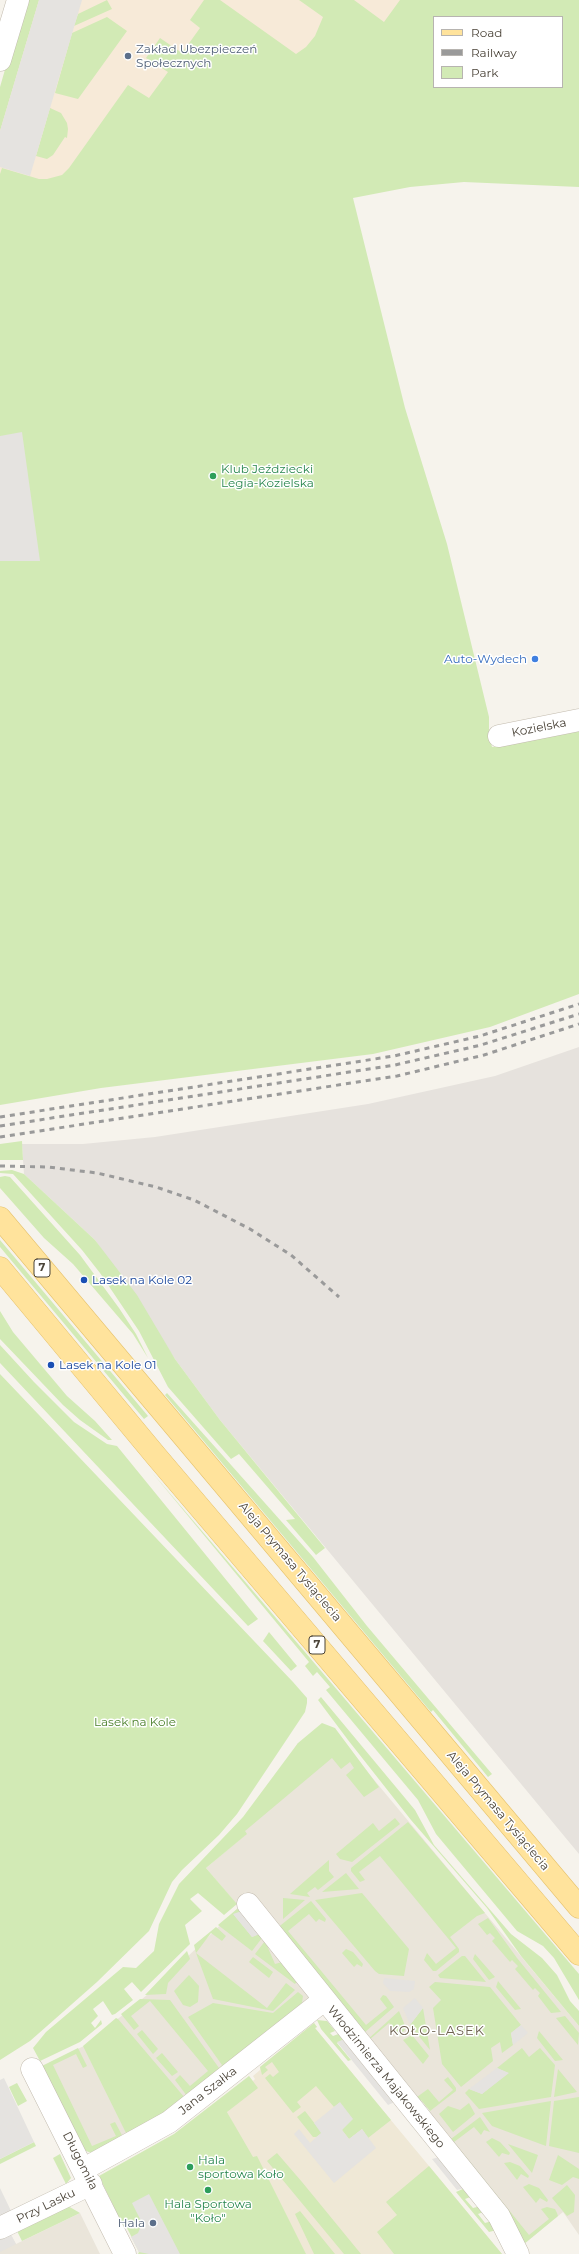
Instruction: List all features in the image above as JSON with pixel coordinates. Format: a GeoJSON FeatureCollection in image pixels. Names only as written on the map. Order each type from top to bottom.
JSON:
{"type":"FeatureCollection","features":[{"type":"Feature","properties":{"kind":"main road","name":"Aleja Prymasa Tysiąclecia"},"geometry":{"type":"LineString","coordinates":[[0,1218],[579,1907]]}},
{"type":"Feature","properties":{"kind":"main road","name":"7"},"geometry":{"type":"LineString","coordinates":[[0,1268],[156,1456],[579,1954]]}},
{"type":"Feature","properties":{"kind":"street"},"geometry":{"type":"LineString","coordinates":[[0,60],[18,0]]}},
{"type":"Feature","properties":{"kind":"street","name":"Kozielska"},"geometry":{"type":"LineString","coordinates":[[499,736],[579,720]]}},
{"type":"Feature","properties":{"kind":"street","name":"Włodzimierza Majakowskiego"},"geometry":{"type":"LineString","coordinates":[[248,1904],[498,2216],[518,2254]]}},
{"type":"Feature","properties":{"kind":"street","name":"Jana Szałka"},"geometry":{"type":"LineString","coordinates":[[88,2176],[169,2122],[324,2000]]}},
{"type":"Feature","properties":{"kind":"street","name":"Długomiła"},"geometry":{"type":"LineString","coordinates":[[32,2069],[88,2176],[125,2254]]}},
{"type":"Feature","properties":{"kind":"street","name":"Przy Lasku"},"geometry":{"type":"LineString","coordinates":[[0,2228],[88,2176]]}},
{"type":"Feature","properties":{"kind":"shaded area"},"geometry":{"type":"Polygon","coordinates":[[[31,0],[531,0],[433,16],[433,18],[0,271],[0,102],[31,0]]]}},
{"type":"Feature","properties":{"kind":"shaded area"},"geometry":{"type":"Polygon","coordinates":[[[39,0],[82,0],[30,176],[0,167],[0,131],[39,0]]]}},
{"type":"Feature","properties":{"kind":"shaded area"},"geometry":{"type":"Polygon","coordinates":[[[22,432],[40,561],[0,561],[0,436],[22,432]]]}},
{"type":"Feature","properties":{"kind":"shaded area"},"geometry":{"type":"Polygon","coordinates":[[[579,1047],[579,1854],[220,1420],[175,1359],[95,1240],[24,1174],[22,1144],[83,1144],[155,1137],[368,1104],[495,1076],[579,1047]]]}},
{"type":"Feature","properties":{"kind":"shaded area"},"geometry":{"type":"Polygon","coordinates":[[[298,1743],[355,1757],[579,2026],[579,2235],[563,2212],[524,2244],[430,2118],[430,2111],[421,2100],[417,2103],[324,1986],[185,2098],[96,2152],[86,2151],[40,2067],[86,2045],[153,1990],[239,1907],[206,1868],[245,1835],[239,1828],[298,1743]]]}},
{"type":"Feature","properties":{"kind":"shaded area"},"geometry":{"type":"Polygon","coordinates":[[[242,1911],[262,1933],[252,1937],[233,1914],[242,1911]]]}},
{"type":"Feature","properties":{"kind":"shaded area"},"geometry":{"type":"Polygon","coordinates":[[[384,1978],[415,1981],[414,1989],[409,1992],[390,1991],[383,1983],[384,1978]]]}},
{"type":"Feature","properties":{"kind":"shaded area"},"geometry":{"type":"Polygon","coordinates":[[[415,1998],[423,2008],[410,2025],[403,2008],[415,1998]]]}},
{"type":"Feature","properties":{"kind":"shaded area"},"geometry":{"type":"Polygon","coordinates":[[[314,2023],[317,2027],[315,2028],[502,2254],[302,2254],[227,2112],[249,2076],[253,2081],[255,2079],[253,2076],[260,2070],[260,2067],[314,2023]]]}},
{"type":"Feature","properties":{"kind":"shaded area"},"geometry":{"type":"Polygon","coordinates":[[[521,2025],[528,2033],[513,2045],[511,2033],[521,2025]]]}},
{"type":"Feature","properties":{"kind":"shaded area"},"geometry":{"type":"Polygon","coordinates":[[[345,2039],[397,2101],[388,2105],[337,2042],[345,2039]]]}},
{"type":"Feature","properties":{"kind":"shaded area"},"geometry":{"type":"Polygon","coordinates":[[[497,2068],[509,2073],[482,2094],[469,2089],[497,2068]]]}},
{"type":"Feature","properties":{"kind":"shaded area"},"geometry":{"type":"Polygon","coordinates":[[[4,2078],[34,2142],[0,2159],[0,2080],[4,2078]]]}},
{"type":"Feature","properties":{"kind":"shaded area"},"geometry":{"type":"Polygon","coordinates":[[[340,2102],[353,2119],[342,2130],[349,2139],[362,2129],[376,2148],[334,2183],[294,2134],[299,2129],[310,2143],[321,2133],[314,2123],[340,2102]]]}},
{"type":"Feature","properties":{"kind":"shaded area"},"geometry":{"type":"Polygon","coordinates":[[[439,2157],[465,2188],[457,2190],[432,2159],[439,2157]]]}},
{"type":"Feature","properties":{"kind":"shaded area"},"geometry":{"type":"Polygon","coordinates":[[[0,2188],[2,2218],[16,2244],[80,2213],[100,2254],[0,2254],[0,2188]]]}},
{"type":"Feature","properties":{"kind":"shaded area"},"geometry":{"type":"Polygon","coordinates":[[[0,2188],[12,2213],[2,2218],[16,2244],[0,2252],[0,2188]]]}},
{"type":"Feature","properties":{"kind":"shaded area","name":"Hala"},"geometry":{"type":"Polygon","coordinates":[[[149,2194],[180,2254],[149,2254],[139,2252],[131,2237],[138,2233],[141,2226],[141,2221],[132,2203],[149,2194]]]}},
{"type":"Feature","properties":{"kind":"green space"},"geometry":{"type":"Polygon","coordinates":[[[25,0],[39,0],[0,131],[0,87],[25,0]]]}},
{"type":"Feature","properties":{"kind":"green space"},"geometry":{"type":"Polygon","coordinates":[[[107,0],[112,9],[74,26],[78,14],[107,0]]]}},
{"type":"Feature","properties":{"kind":"green space","name":"Klub Jeździecki Legia-Kozielska"},"geometry":{"type":"Polygon","coordinates":[[[204,0],[220,0],[296,54],[306,47],[315,36],[323,17],[299,0],[354,0],[384,22],[400,0],[579,0],[579,187],[464,182],[410,187],[353,198],[405,408],[447,544],[489,717],[489,734],[492,747],[579,731],[579,994],[490,1027],[373,1054],[101,1088],[0,1105],[0,174],[2,168],[39,179],[47,179],[62,175],[69,168],[128,85],[149,98],[168,72],[146,58],[160,38],[182,53],[200,28],[190,20],[204,0]]]}},
{"type":"Feature","properties":{"kind":"green space"},"geometry":{"type":"Polygon","coordinates":[[[107,17],[127,31],[78,99],[55,93],[72,33],[107,17]]]}},
{"type":"Feature","properties":{"kind":"green space"},"geometry":{"type":"Polygon","coordinates":[[[50,108],[61,113],[67,123],[68,129],[67,138],[65,137],[53,155],[47,159],[36,156],[50,108]]]}},
{"type":"Feature","properties":{"kind":"green space"},"geometry":{"type":"Polygon","coordinates":[[[22,1141],[23,1160],[0,1160],[0,1144],[22,1141]]]}},
{"type":"Feature","properties":{"kind":"green space"},"geometry":{"type":"Polygon","coordinates":[[[12,1170],[24,1174],[95,1240],[137,1295],[175,1359],[220,1420],[325,1548],[316,1555],[286,1520],[295,1519],[239,1454],[231,1459],[168,1387],[139,1331],[100,1273],[82,1250],[13,1174],[0,1173],[0,1171],[12,1170]]]}},
{"type":"Feature","properties":{"kind":"green space"},"geometry":{"type":"Polygon","coordinates":[[[0,1177],[10,1177],[80,1255],[119,1308],[136,1334],[148,1358],[133,1334],[73,1264],[44,1238],[0,1188],[0,1177]]]}},
{"type":"Feature","properties":{"kind":"green space"},"geometry":{"type":"Polygon","coordinates":[[[0,1240],[148,1416],[144,1419],[0,1247],[0,1240]]]}},
{"type":"Feature","properties":{"kind":"green space"},"geometry":{"type":"Polygon","coordinates":[[[0,1311],[13,1332],[67,1396],[95,1421],[112,1440],[108,1440],[80,1420],[63,1405],[0,1339],[0,1311]]]}},
{"type":"Feature","properties":{"kind":"green space"},"geometry":{"type":"Polygon","coordinates":[[[0,1345],[74,1422],[107,1444],[117,1446],[258,1619],[248,1626],[0,1363],[0,1345]]]}},
{"type":"Feature","properties":{"kind":"green space","name":"Lasek na Kole"},"geometry":{"type":"Polygon","coordinates":[[[0,1374],[293,1682],[307,1698],[307,1703],[305,1712],[237,1814],[219,1835],[182,1870],[172,1882],[149,1931],[97,1982],[30,2041],[0,2060],[0,1374]]]}},
{"type":"Feature","properties":{"kind":"green space"},"geometry":{"type":"Polygon","coordinates":[[[167,1393],[313,1557],[367,1626],[492,1774],[488,1777],[433,1710],[431,1712],[165,1395],[167,1393]]]}},
{"type":"Feature","properties":{"kind":"green space"},"geometry":{"type":"Polygon","coordinates":[[[150,1470],[579,1974],[579,2000],[554,1958],[543,1946],[517,1931],[436,1834],[418,1800],[326,1690],[330,1687],[317,1672],[313,1676],[305,1666],[309,1662],[150,1470]]]}},
{"type":"Feature","properties":{"kind":"green space"},"geometry":{"type":"Polygon","coordinates":[[[269,1632],[297,1666],[291,1671],[263,1641],[269,1632]]]}},
{"type":"Feature","properties":{"kind":"green space"},"geometry":{"type":"Polygon","coordinates":[[[321,1697],[415,1810],[434,1845],[511,1934],[542,1958],[557,1975],[570,2001],[579,2011],[579,2026],[521,1956],[487,1908],[411,1820],[348,1740],[318,1700],[321,1697]]]}},
{"type":"Feature","properties":{"kind":"green space"},"geometry":{"type":"Polygon","coordinates":[[[322,1723],[335,1728],[379,1787],[364,1797],[346,1775],[354,1768],[350,1762],[341,1769],[332,1758],[245,1831],[247,1834],[206,1868],[237,1904],[224,1915],[198,1893],[190,1899],[202,1911],[185,1925],[190,1944],[141,1992],[132,1982],[124,1989],[133,2000],[115,2014],[112,2015],[103,2001],[93,2009],[98,2016],[91,2023],[95,2028],[101,2020],[102,2024],[80,2042],[40,2061],[33,2048],[46,2032],[123,1967],[136,1968],[154,1951],[159,1924],[179,1884],[243,1817],[298,1743],[322,1723]]]}},
{"type":"Feature","properties":{"kind":"green space"},"geometry":{"type":"Polygon","coordinates":[[[395,1818],[400,1824],[352,1862],[340,1859],[336,1854],[373,1823],[379,1831],[395,1818]]]}},
{"type":"Feature","properties":{"kind":"green space"},"geometry":{"type":"Polygon","coordinates":[[[408,1822],[485,1913],[477,1916],[450,1937],[459,1949],[459,1952],[436,1971],[433,1971],[424,1960],[427,1953],[436,1964],[456,1948],[380,1856],[359,1872],[365,1880],[360,1882],[351,1871],[351,1868],[408,1822]]]}},
{"type":"Feature","properties":{"kind":"green space"},"geometry":{"type":"Polygon","coordinates":[[[329,1860],[329,1871],[334,1877],[318,1890],[315,1887],[307,1893],[310,1897],[290,1894],[329,1860]]]}},
{"type":"Feature","properties":{"kind":"green space"},"geometry":{"type":"Polygon","coordinates":[[[346,1873],[359,1889],[322,1892],[346,1873]]]}},
{"type":"Feature","properties":{"kind":"green space"},"geometry":{"type":"Polygon","coordinates":[[[362,1893],[409,1949],[404,1976],[379,1974],[375,1971],[315,1900],[362,1893]]]}},
{"type":"Feature","properties":{"kind":"green space"},"geometry":{"type":"Polygon","coordinates":[[[283,1898],[305,1900],[283,1919],[283,1898]]]}},
{"type":"Feature","properties":{"kind":"green space"},"geometry":{"type":"Polygon","coordinates":[[[311,1901],[326,1919],[325,1922],[319,1919],[316,1922],[309,1914],[288,1931],[366,2025],[387,2008],[380,1999],[383,1995],[386,1996],[394,2007],[365,2032],[276,1929],[311,1901]]]}},
{"type":"Feature","properties":{"kind":"green space"},"geometry":{"type":"Polygon","coordinates":[[[237,1909],[242,1911],[234,1915],[252,1937],[259,1934],[262,1938],[252,1951],[218,1925],[237,1909]]]}},
{"type":"Feature","properties":{"kind":"green space"},"geometry":{"type":"Polygon","coordinates":[[[488,1918],[517,1958],[561,2012],[551,2013],[538,1996],[540,1993],[535,1988],[533,1990],[515,1969],[518,1966],[512,1960],[510,1962],[492,1941],[495,1938],[490,1933],[487,1935],[478,1924],[488,1918]]]}},
{"type":"Feature","properties":{"kind":"green space"},"geometry":{"type":"Polygon","coordinates":[[[216,1927],[226,1936],[222,1941],[211,1933],[196,1953],[194,1945],[216,1927]]]}},
{"type":"Feature","properties":{"kind":"green space"},"geometry":{"type":"Polygon","coordinates":[[[265,1941],[275,1964],[282,1962],[298,1980],[295,1984],[255,1954],[265,1941]]]}},
{"type":"Feature","properties":{"kind":"green space"},"geometry":{"type":"Polygon","coordinates":[[[346,1949],[353,1952],[363,1964],[362,1967],[357,1964],[354,1967],[342,1953],[346,1949]]]}},
{"type":"Feature","properties":{"kind":"green space"},"geometry":{"type":"Polygon","coordinates":[[[187,1951],[190,1959],[168,1983],[166,1994],[145,1995],[187,1951]]]}},
{"type":"Feature","properties":{"kind":"green space"},"geometry":{"type":"Polygon","coordinates":[[[196,1953],[267,2008],[286,1983],[295,1990],[273,2011],[213,1999],[196,1953]]]}},
{"type":"Feature","properties":{"kind":"green space"},"geometry":{"type":"Polygon","coordinates":[[[475,1954],[495,1977],[489,1980],[473,1959],[475,1954]]]}},
{"type":"Feature","properties":{"kind":"green space"},"geometry":{"type":"Polygon","coordinates":[[[462,1956],[465,1956],[486,1982],[440,1978],[438,1975],[462,1956]]]}},
{"type":"Feature","properties":{"kind":"green space"},"geometry":{"type":"Polygon","coordinates":[[[253,1957],[273,1972],[269,1978],[249,1962],[253,1957]]]}},
{"type":"Feature","properties":{"kind":"green space"},"geometry":{"type":"Polygon","coordinates":[[[189,1975],[199,1986],[198,2002],[190,2007],[183,2005],[174,1991],[189,1975]]]}},
{"type":"Feature","properties":{"kind":"green space"},"geometry":{"type":"Polygon","coordinates":[[[498,1981],[521,2009],[515,2010],[496,1987],[498,1981]]]}},
{"type":"Feature","properties":{"kind":"green space"},"geometry":{"type":"Polygon","coordinates":[[[435,1982],[490,1987],[521,2025],[511,2033],[513,2045],[502,2053],[500,2042],[491,2048],[493,2061],[461,2087],[442,2064],[433,2008],[441,2000],[429,1987],[435,1982]]]}},
{"type":"Feature","properties":{"kind":"green space"},"geometry":{"type":"Polygon","coordinates":[[[298,1992],[303,1996],[302,2003],[187,2096],[175,2080],[180,2075],[190,2086],[208,2071],[150,2001],[131,2016],[139,2026],[134,2030],[121,2014],[140,1999],[170,2000],[219,2068],[222,2065],[188,2017],[213,2003],[273,2013],[298,1992]]]}},
{"type":"Feature","properties":{"kind":"green space"},"geometry":{"type":"Polygon","coordinates":[[[423,2008],[430,2050],[410,2025],[423,2008]]]}},
{"type":"Feature","properties":{"kind":"green space"},"geometry":{"type":"Polygon","coordinates":[[[399,2011],[406,2028],[400,2036],[389,2023],[369,2040],[417,2097],[428,2089],[439,2102],[453,2090],[444,2080],[448,2077],[456,2088],[456,2091],[430,2111],[421,2100],[415,2103],[366,2041],[399,2011]]]}},
{"type":"Feature","properties":{"kind":"green space"},"geometry":{"type":"Polygon","coordinates":[[[565,2016],[579,2033],[578,2045],[556,2018],[565,2016]]]}},
{"type":"Feature","properties":{"kind":"green space"},"geometry":{"type":"Polygon","coordinates":[[[116,2018],[185,2098],[166,2113],[127,2135],[83,2046],[116,2018]]]}},
{"type":"Feature","properties":{"kind":"green space"},"geometry":{"type":"Polygon","coordinates":[[[317,2020],[327,2021],[335,2031],[330,2033],[333,2036],[341,2033],[345,2039],[337,2043],[351,2060],[348,2061],[321,2029],[317,2020]]]}},
{"type":"Feature","properties":{"kind":"green space"},"geometry":{"type":"Polygon","coordinates":[[[314,2023],[317,2027],[315,2028],[391,2120],[368,2138],[362,2129],[349,2139],[342,2130],[344,2126],[339,2103],[334,2107],[316,2086],[297,2102],[301,2107],[293,2113],[265,2078],[270,2074],[273,2077],[279,2072],[272,2062],[265,2067],[268,2070],[262,2075],[260,2067],[314,2023]]]}},
{"type":"Feature","properties":{"kind":"green space"},"geometry":{"type":"Polygon","coordinates":[[[142,2030],[158,2049],[153,2054],[137,2034],[142,2030]]]}},
{"type":"Feature","properties":{"kind":"green space"},"geometry":{"type":"Polygon","coordinates":[[[539,2031],[563,2060],[555,2061],[537,2038],[539,2031]]]}},
{"type":"Feature","properties":{"kind":"green space"},"geometry":{"type":"Polygon","coordinates":[[[412,2035],[429,2056],[423,2064],[403,2040],[412,2035]]]}},
{"type":"Feature","properties":{"kind":"green space"},"geometry":{"type":"Polygon","coordinates":[[[78,2048],[87,2066],[83,2068],[76,2054],[53,2065],[92,2146],[116,2136],[110,2124],[115,2122],[123,2137],[91,2153],[84,2150],[40,2067],[78,2048]]]}},
{"type":"Feature","properties":{"kind":"green space"},"geometry":{"type":"Polygon","coordinates":[[[522,2048],[529,2057],[540,2048],[555,2065],[551,2097],[479,2109],[465,2093],[469,2089],[482,2094],[508,2073],[497,2068],[522,2048]]]}},
{"type":"Feature","properties":{"kind":"green space"},"geometry":{"type":"Polygon","coordinates":[[[162,2053],[178,2072],[172,2076],[156,2058],[162,2053]]]}},
{"type":"Feature","properties":{"kind":"green space"},"geometry":{"type":"Polygon","coordinates":[[[558,2069],[577,2092],[554,2097],[558,2069]]]}},
{"type":"Feature","properties":{"kind":"green space","name":"Hala sportowa Koło"},"geometry":{"type":"Polygon","coordinates":[[[249,2076],[258,2088],[227,2112],[253,2157],[257,2156],[306,2254],[138,2254],[139,2252],[127,2228],[123,2226],[99,2176],[174,2134],[249,2076]]]}},
{"type":"Feature","properties":{"kind":"green space"},"geometry":{"type":"Polygon","coordinates":[[[17,2083],[27,2101],[18,2106],[9,2087],[17,2083]]]}},
{"type":"Feature","properties":{"kind":"green space"},"geometry":{"type":"Polygon","coordinates":[[[579,2097],[579,2153],[549,2146],[554,2101],[579,2097]]]}},
{"type":"Feature","properties":{"kind":"green space"},"geometry":{"type":"Polygon","coordinates":[[[551,2101],[546,2146],[492,2126],[482,2113],[551,2101]]]}},
{"type":"Feature","properties":{"kind":"green space"},"geometry":{"type":"Polygon","coordinates":[[[469,2103],[475,2114],[453,2132],[439,2114],[448,2106],[460,2110],[469,2103]]]}},
{"type":"Feature","properties":{"kind":"green space"},"geometry":{"type":"Polygon","coordinates":[[[305,2111],[322,2133],[316,2137],[313,2137],[297,2117],[305,2111]]]}},
{"type":"Feature","properties":{"kind":"green space"},"geometry":{"type":"Polygon","coordinates":[[[480,2117],[490,2132],[484,2130],[481,2135],[474,2127],[454,2142],[529,2235],[549,2219],[541,2209],[547,2207],[555,2209],[557,2213],[558,2216],[524,2244],[447,2142],[480,2117]]]}},
{"type":"Feature","properties":{"kind":"green space"},"geometry":{"type":"Polygon","coordinates":[[[492,2138],[500,2142],[510,2153],[509,2155],[502,2153],[499,2157],[486,2142],[492,2138]]]}},
{"type":"Feature","properties":{"kind":"green space"},"geometry":{"type":"Polygon","coordinates":[[[34,2142],[36,2146],[0,2164],[0,2159],[34,2142]]]}},
{"type":"Feature","properties":{"kind":"green space"},"geometry":{"type":"Polygon","coordinates":[[[508,2144],[538,2155],[532,2173],[508,2144]]]}},
{"type":"Feature","properties":{"kind":"green space"},"geometry":{"type":"Polygon","coordinates":[[[277,2153],[361,2254],[344,2254],[267,2161],[277,2153]]]}},
{"type":"Feature","properties":{"kind":"green space"},"geometry":{"type":"Polygon","coordinates":[[[60,2154],[71,2178],[66,2184],[53,2158],[60,2154]]]}},
{"type":"Feature","properties":{"kind":"green space"},"geometry":{"type":"Polygon","coordinates":[[[558,2155],[579,2169],[579,2179],[573,2177],[562,2185],[549,2180],[558,2155]]]}},
{"type":"Feature","properties":{"kind":"green space"},"geometry":{"type":"Polygon","coordinates":[[[510,2162],[520,2166],[529,2176],[528,2178],[521,2174],[517,2180],[504,2163],[510,2162]]]}},
{"type":"Feature","properties":{"kind":"green space"},"geometry":{"type":"Polygon","coordinates":[[[429,2166],[502,2254],[394,2254],[377,2232],[397,2215],[386,2202],[429,2166]]]}},
{"type":"Feature","properties":{"kind":"green space"},"geometry":{"type":"Polygon","coordinates":[[[529,2184],[539,2188],[548,2200],[547,2202],[540,2198],[536,2203],[523,2187],[529,2184]]]}},
{"type":"Feature","properties":{"kind":"green space"},"geometry":{"type":"Polygon","coordinates":[[[567,2185],[575,2195],[574,2212],[567,2216],[552,2198],[567,2185]]]}},
{"type":"Feature","properties":{"kind":"green space"},"geometry":{"type":"Polygon","coordinates":[[[465,2188],[473,2196],[465,2199],[473,2208],[481,2206],[486,2211],[478,2214],[485,2223],[492,2221],[497,2230],[489,2232],[456,2192],[465,2188]]]}},
{"type":"Feature","properties":{"kind":"green space"},"geometry":{"type":"Polygon","coordinates":[[[68,2206],[80,2213],[22,2241],[17,2231],[68,2206]]]}},
{"type":"Feature","properties":{"kind":"green space"},"geometry":{"type":"Polygon","coordinates":[[[300,2211],[335,2254],[314,2254],[295,2214],[300,2211]]]}},
{"type":"Feature","properties":{"kind":"railway"},"geometry":{"type":"LineString","coordinates":[[0,1117],[394,1056],[480,1036],[579,1004]]}},
{"type":"Feature","properties":{"kind":"railway"},"geometry":{"type":"LineString","coordinates":[[0,1126],[395,1065],[481,1045],[579,1014]]}},
{"type":"Feature","properties":{"kind":"railway"},"geometry":{"type":"LineString","coordinates":[[0,1137],[397,1076],[484,1055],[579,1024]]}},
{"type":"Feature","properties":{"kind":"railway"},"geometry":{"type":"LineString","coordinates":[[0,1166],[48,1167],[97,1173],[156,1187],[194,1200],[250,1229],[291,1255],[339,1297]]}},
{"type":"Feature","properties":{"kind":"place","name":"Zakład Ubezpieczeń Społecznych"},"geometry":{"type":"Point","coordinates":[128,56]}},
{"type":"Feature","properties":{"kind":"place","name":"Klub Jeździecki Legia-Kozielska"},"geometry":{"type":"Point","coordinates":[213,476]}},
{"type":"Feature","properties":{"kind":"place","name":"Auto-Wydech"},"geometry":{"type":"Point","coordinates":[535,659]}},
{"type":"Feature","properties":{"kind":"place","name":"Lasek na Kole 02"},"geometry":{"type":"Point","coordinates":[84,1280]}},
{"type":"Feature","properties":{"kind":"place","name":"Lasek na Kole 01"},"geometry":{"type":"Point","coordinates":[51,1365]}},
{"type":"Feature","properties":{"kind":"place","name":"Hala sportowa Koło"},"geometry":{"type":"Point","coordinates":[190,2167]}},
{"type":"Feature","properties":{"kind":"place","name":"Hala Sportowa \"Koło\""},"geometry":{"type":"Point","coordinates":[208,2190]}},
{"type":"Feature","properties":{"kind":"place","name":"Hala"},"geometry":{"type":"Point","coordinates":[153,2223]}},
{"type":"Feature","properties":{"kind":"district","name":"KOŁO-LASEK"},"geometry":{"type":"Point","coordinates":[437,2031]}}]}
